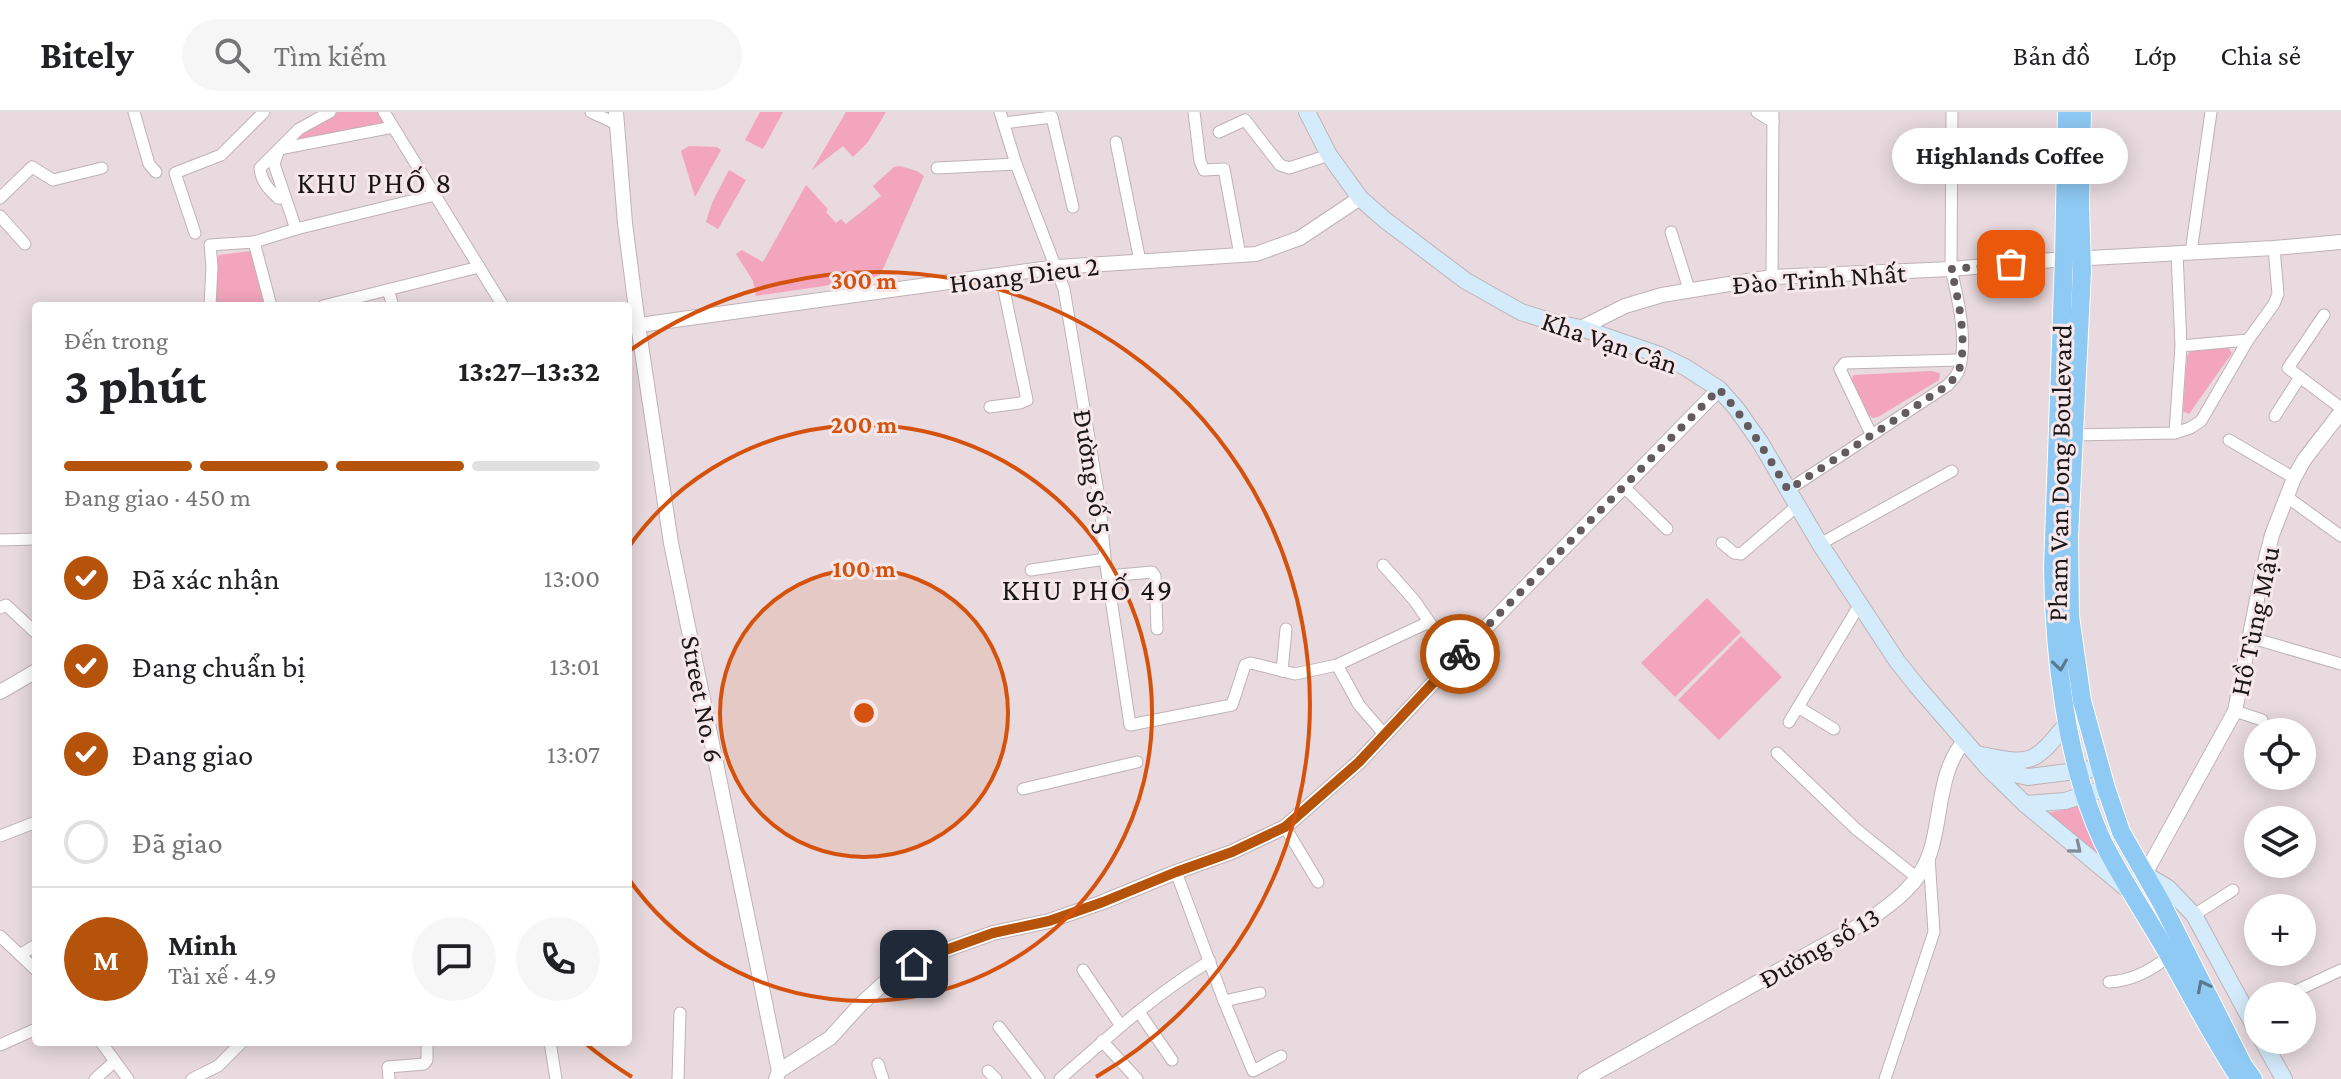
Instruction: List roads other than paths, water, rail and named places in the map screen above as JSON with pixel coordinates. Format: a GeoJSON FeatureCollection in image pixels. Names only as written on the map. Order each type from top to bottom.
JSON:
{"type":"FeatureCollection","features":[{"type":"Feature","properties":{"kind":"highway","name":"Pham Van Dong Boulevard"},"geometry":{"type":"LineString","coordinates":[[2067,112],[2077,381],[2069,536],[2070,616],[2082,701],[2121,832],[2253,1079]]}},
{"type":"Feature","properties":{"kind":"highway","name":"Pham Van Dong Boulevard"},"geometry":{"type":"LineString","coordinates":[[2082,112],[2080,204],[2073,259],[2053,568],[2053,616],[2068,722],[2078,769],[2102,838],[2128,890],[2151,923],[2240,1079]]}},
{"type":"Feature","properties":{"kind":"main road","name":"Kha Vạn Cân"},"geometry":{"type":"LineString","coordinates":[[1307,112],[1329,155],[1360,198],[1466,281],[1521,312],[1581,328],[1660,355],[1719,389],[1760,442],[1820,544],[1916,685],[1988,768],[2025,804],[2128,890]]}},
{"type":"Feature","properties":{"kind":"main road"},"geometry":{"type":"LineString","coordinates":[[1976,754],[2021,762],[2033,758],[2049,746],[2068,722]]}},
{"type":"Feature","properties":{"kind":"main road"},"geometry":{"type":"LineString","coordinates":[[1988,768],[2028,777],[2100,768]]}},
{"type":"Feature","properties":{"kind":"main road"},"geometry":{"type":"LineString","coordinates":[[2025,804],[2053,803],[2106,788]]}},
{"type":"Feature","properties":{"kind":"main road"},"geometry":{"type":"LineString","coordinates":[[2145,874],[2168,888],[2194,915],[2244,997]]}},
{"type":"Feature","properties":{"kind":"main road"},"geometry":{"type":"LineString","coordinates":[[2270,1054],[2284,1079]]}},
{"type":"Feature","properties":{"kind":"street"},"geometry":{"type":"LineString","coordinates":[[134,112],[149,164],[156,172]]}},
{"type":"Feature","properties":{"kind":"street"},"geometry":{"type":"LineString","coordinates":[[195,233],[175,173],[221,155],[264,112]]}},
{"type":"Feature","properties":{"kind":"street"},"geometry":{"type":"LineString","coordinates":[[296,229],[274,164],[279,149],[299,129],[330,112]]}},
{"type":"Feature","properties":{"kind":"street"},"geometry":{"type":"LineString","coordinates":[[384,112],[501,302]]}},
{"type":"Feature","properties":{"kind":"street"},"geometry":{"type":"LineString","coordinates":[[591,112],[617,118]]}},
{"type":"Feature","properties":{"kind":"street"},"geometry":{"type":"LineString","coordinates":[[1194,112],[1200,161],[1204,170],[1224,169],[1240,255]]}},
{"type":"Feature","properties":{"kind":"street"},"geometry":{"type":"LineString","coordinates":[[1757,112],[1773,117],[1772,277]]}},
{"type":"Feature","properties":{"kind":"street"},"geometry":{"type":"LineString","coordinates":[[1788,490],[1948,385],[1959,373],[1960,324],[1951,269],[1952,112]]}},
{"type":"Feature","properties":{"kind":"street"},"geometry":{"type":"LineString","coordinates":[[2175,433],[2184,253],[2211,112]]}},
{"type":"Feature","properties":{"kind":"street"},"geometry":{"type":"LineString","coordinates":[[1219,132],[1238,116],[1248,123],[1285,168],[1329,155]]}},
{"type":"Feature","properties":{"kind":"street"},"geometry":{"type":"LineString","coordinates":[[1002,118],[1052,117],[1073,207]]}},
{"type":"Feature","properties":{"kind":"street","name":"Street No. 6"},"geometry":{"type":"LineString","coordinates":[[617,118],[631,302]]}},
{"type":"Feature","properties":{"kind":"street","name":"Đường Số 5"},"geometry":{"type":"LineString","coordinates":[[1002,118],[1016,164],[1064,289],[1100,504],[1105,559],[1130,725],[1232,705],[1245,665],[1251,663],[1282,671]]}},
{"type":"Feature","properties":{"kind":"street"},"geometry":{"type":"LineString","coordinates":[[279,149],[393,127]]}},
{"type":"Feature","properties":{"kind":"street"},"geometry":{"type":"LineString","coordinates":[[1116,142],[1140,261]]}},
{"type":"Feature","properties":{"kind":"street"},"geometry":{"type":"LineString","coordinates":[[937,168],[1016,164]]}},
{"type":"Feature","properties":{"kind":"street"},"geometry":{"type":"LineString","coordinates":[[0,198],[32,167],[53,180],[102,168]]}},
{"type":"Feature","properties":{"kind":"street"},"geometry":{"type":"LineString","coordinates":[[210,302],[210,245],[254,242],[435,195]]}},
{"type":"Feature","properties":{"kind":"street","name":"Hoang Dieu 2"},"geometry":{"type":"LineString","coordinates":[[633,326],[1057,267],[1256,254],[1300,238],[1360,198]]}},
{"type":"Feature","properties":{"kind":"street"},"geometry":{"type":"LineString","coordinates":[[0,216],[25,244]]}},
{"type":"Feature","properties":{"kind":"street"},"geometry":{"type":"LineString","coordinates":[[1671,232],[1689,289]]}},
{"type":"Feature","properties":{"kind":"street"},"geometry":{"type":"LineString","coordinates":[[254,242],[270,302]]}},
{"type":"Feature","properties":{"kind":"street","name":"Đào Trinh Nhất"},"geometry":{"type":"LineString","coordinates":[[1581,328],[1625,306],[1662,295],[1772,277],[1951,269],[2341,242]]}},
{"type":"Feature","properties":{"kind":"street"},"geometry":{"type":"LineString","coordinates":[[2073,435],[2175,433],[2201,421],[2248,340],[2274,304],[2278,294],[2274,248]]}},
{"type":"Feature","properties":{"kind":"street"},"geometry":{"type":"LineString","coordinates":[[339,302],[479,267]]}},
{"type":"Feature","properties":{"kind":"street"},"geometry":{"type":"LineString","coordinates":[[990,407],[1027,400],[1001,276]]}},
{"type":"Feature","properties":{"kind":"street"},"geometry":{"type":"LineString","coordinates":[[388,290],[392,302]]}},
{"type":"Feature","properties":{"kind":"street"},"geometry":{"type":"LineString","coordinates":[[2324,315],[2288,368],[2341,410]]}},
{"type":"Feature","properties":{"kind":"street","name":"Street No. 6"},"geometry":{"type":"LineString","coordinates":[[633,326],[671,543],[777,1075]]}},
{"type":"Feature","properties":{"kind":"street"},"geometry":{"type":"LineString","coordinates":[[2181,346],[2248,340]]}},
{"type":"Feature","properties":{"kind":"street"},"geometry":{"type":"LineString","coordinates":[[1871,434],[1840,369],[1845,363],[1960,360]]}},
{"type":"Feature","properties":{"kind":"street"},"geometry":{"type":"LineString","coordinates":[[2275,416],[2300,377]]}},
{"type":"Feature","properties":{"kind":"street"},"geometry":{"type":"LineString","coordinates":[[777,1075],[830,1038],[892,976],[929,956],[993,933],[1049,921],[1103,902],[1232,852],[1285,827],[1359,762],[1455,659],[1719,389]]}},
{"type":"Feature","properties":{"kind":"street","name":"Hồ Tùng Mậu"},"geometry":{"type":"LineString","coordinates":[[2145,874],[2235,711],[2268,546],[2294,478],[2341,410]]}},
{"type":"Feature","properties":{"kind":"street"},"geometry":{"type":"LineString","coordinates":[[2229,440],[2294,478]]}},
{"type":"Feature","properties":{"kind":"street"},"geometry":{"type":"LineString","coordinates":[[1820,544],[1952,471]]}},
{"type":"Feature","properties":{"kind":"street"},"geometry":{"type":"LineString","coordinates":[[1624,487],[1667,529]]}},
{"type":"Feature","properties":{"kind":"street"},"geometry":{"type":"LineString","coordinates":[[2287,497],[2341,536]]}},
{"type":"Feature","properties":{"kind":"street"},"geometry":{"type":"LineString","coordinates":[[1722,543],[1734,553],[1741,554],[1798,505]]}},
{"type":"Feature","properties":{"kind":"street"},"geometry":{"type":"LineString","coordinates":[[0,540],[32,539]]}},
{"type":"Feature","properties":{"kind":"street"},"geometry":{"type":"LineString","coordinates":[[1031,570],[1105,559]]}},
{"type":"Feature","properties":{"kind":"street"},"geometry":{"type":"LineString","coordinates":[[1383,565],[1414,600],[1455,659]]}},
{"type":"Feature","properties":{"kind":"street"},"geometry":{"type":"LineString","coordinates":[[1108,576],[1152,572],[1155,576],[1157,629]]}},
{"type":"Feature","properties":{"kind":"street"},"geometry":{"type":"LineString","coordinates":[[1789,722],[1860,604]]}},
{"type":"Feature","properties":{"kind":"street"},"geometry":{"type":"LineString","coordinates":[[0,608],[6,605],[32,629]]}},
{"type":"Feature","properties":{"kind":"street"},"geometry":{"type":"LineString","coordinates":[[1286,629],[1282,671],[1295,674],[1337,665],[1429,622]]}},
{"type":"Feature","properties":{"kind":"street"},"geometry":{"type":"LineString","coordinates":[[2249,637],[2341,664]]}},
{"type":"Feature","properties":{"kind":"street"},"geometry":{"type":"LineString","coordinates":[[1337,665],[1359,705],[1384,734]]}},
{"type":"Feature","properties":{"kind":"street"},"geometry":{"type":"LineString","coordinates":[[0,692],[32,673]]}},
{"type":"Feature","properties":{"kind":"street"},"geometry":{"type":"LineString","coordinates":[[1798,707],[1834,729]]}},
{"type":"Feature","properties":{"kind":"street"},"geometry":{"type":"LineString","coordinates":[[2235,711],[2256,718]]}},
{"type":"Feature","properties":{"kind":"street","name":"Đường số 13"},"geometry":{"type":"LineString","coordinates":[[1585,1079],[1867,921],[1897,901],[1929,856],[1950,761],[1965,740]]}},
{"type":"Feature","properties":{"kind":"street"},"geometry":{"type":"LineString","coordinates":[[1777,753],[1856,829],[1916,877]]}},
{"type":"Feature","properties":{"kind":"street"},"geometry":{"type":"LineString","coordinates":[[1023,789],[1137,762]]}},
{"type":"Feature","properties":{"kind":"street"},"geometry":{"type":"LineString","coordinates":[[0,836],[32,824]]}},
{"type":"Feature","properties":{"kind":"street"},"geometry":{"type":"LineString","coordinates":[[1285,827],[1318,882]]}},
{"type":"Feature","properties":{"kind":"street"},"geometry":{"type":"LineString","coordinates":[[1885,1079],[1934,932],[1929,856]]}},
{"type":"Feature","properties":{"kind":"street"},"geometry":{"type":"LineString","coordinates":[[1176,872],[1253,1071],[1281,1056]]}},
{"type":"Feature","properties":{"kind":"street"},"geometry":{"type":"LineString","coordinates":[[2194,915],[2233,890]]}},
{"type":"Feature","properties":{"kind":"street"},"geometry":{"type":"LineString","coordinates":[[0,936],[32,966]]}},
{"type":"Feature","properties":{"kind":"street"},"geometry":{"type":"LineString","coordinates":[[20,955],[32,948]]}},
{"type":"Feature","properties":{"kind":"street"},"geometry":{"type":"LineString","coordinates":[[2109,982],[2156,967],[2169,956]]}},
{"type":"Feature","properties":{"kind":"street"},"geometry":{"type":"LineString","coordinates":[[1060,1079],[1180,979],[1210,961]]}},
{"type":"Feature","properties":{"kind":"street"},"geometry":{"type":"LineString","coordinates":[[1083,970],[1121,1026]]}},
{"type":"Feature","properties":{"kind":"street"},"geometry":{"type":"LineString","coordinates":[[2315,982],[2341,970]]}},
{"type":"Feature","properties":{"kind":"street"},"geometry":{"type":"LineString","coordinates":[[1224,1001],[1260,993]]}},
{"type":"Feature","properties":{"kind":"street"},"geometry":{"type":"LineString","coordinates":[[1139,1012],[1172,1060]]}},
{"type":"Feature","properties":{"kind":"street"},"geometry":{"type":"LineString","coordinates":[[678,1079],[680,1013]]}},
{"type":"Feature","properties":{"kind":"street"},"geometry":{"type":"LineString","coordinates":[[999,1027],[1039,1079]]}},
{"type":"Feature","properties":{"kind":"street"},"geometry":{"type":"LineString","coordinates":[[0,1045],[32,1031]]}},
{"type":"Feature","properties":{"kind":"street"},"geometry":{"type":"LineString","coordinates":[[1102,1041],[1137,1079]]}},
{"type":"Feature","properties":{"kind":"street"},"geometry":{"type":"LineString","coordinates":[[104,1046],[128,1079]]}},
{"type":"Feature","properties":{"kind":"street"},"geometry":{"type":"LineString","coordinates":[[192,1079],[218,1066],[238,1046]]}},
{"type":"Feature","properties":{"kind":"street"},"geometry":{"type":"LineString","coordinates":[[389,1079],[388,1067],[424,1064],[427,1046]]}},
{"type":"Feature","properties":{"kind":"street"},"geometry":{"type":"LineString","coordinates":[[551,1046],[556,1079]]}},
{"type":"Feature","properties":{"kind":"street"},"geometry":{"type":"LineString","coordinates":[[95,1079],[114,1062]]}},
{"type":"Feature","properties":{"kind":"street"},"geometry":{"type":"LineString","coordinates":[[878,1064],[883,1079]]}},
{"type":"Feature","properties":{"kind":"place","name":"Highlands Coffee"},"geometry":{"type":"Point","coordinates":[2011,264]}},
{"type":"Feature","properties":{"kind":"district","name":"KHU PHỐ 8"},"geometry":{"type":"Point","coordinates":[375,183]}},
{"type":"Feature","properties":{"kind":"district","name":"KHU PHỐ 49"},"geometry":{"type":"Point","coordinates":[1088,590]}}]}
